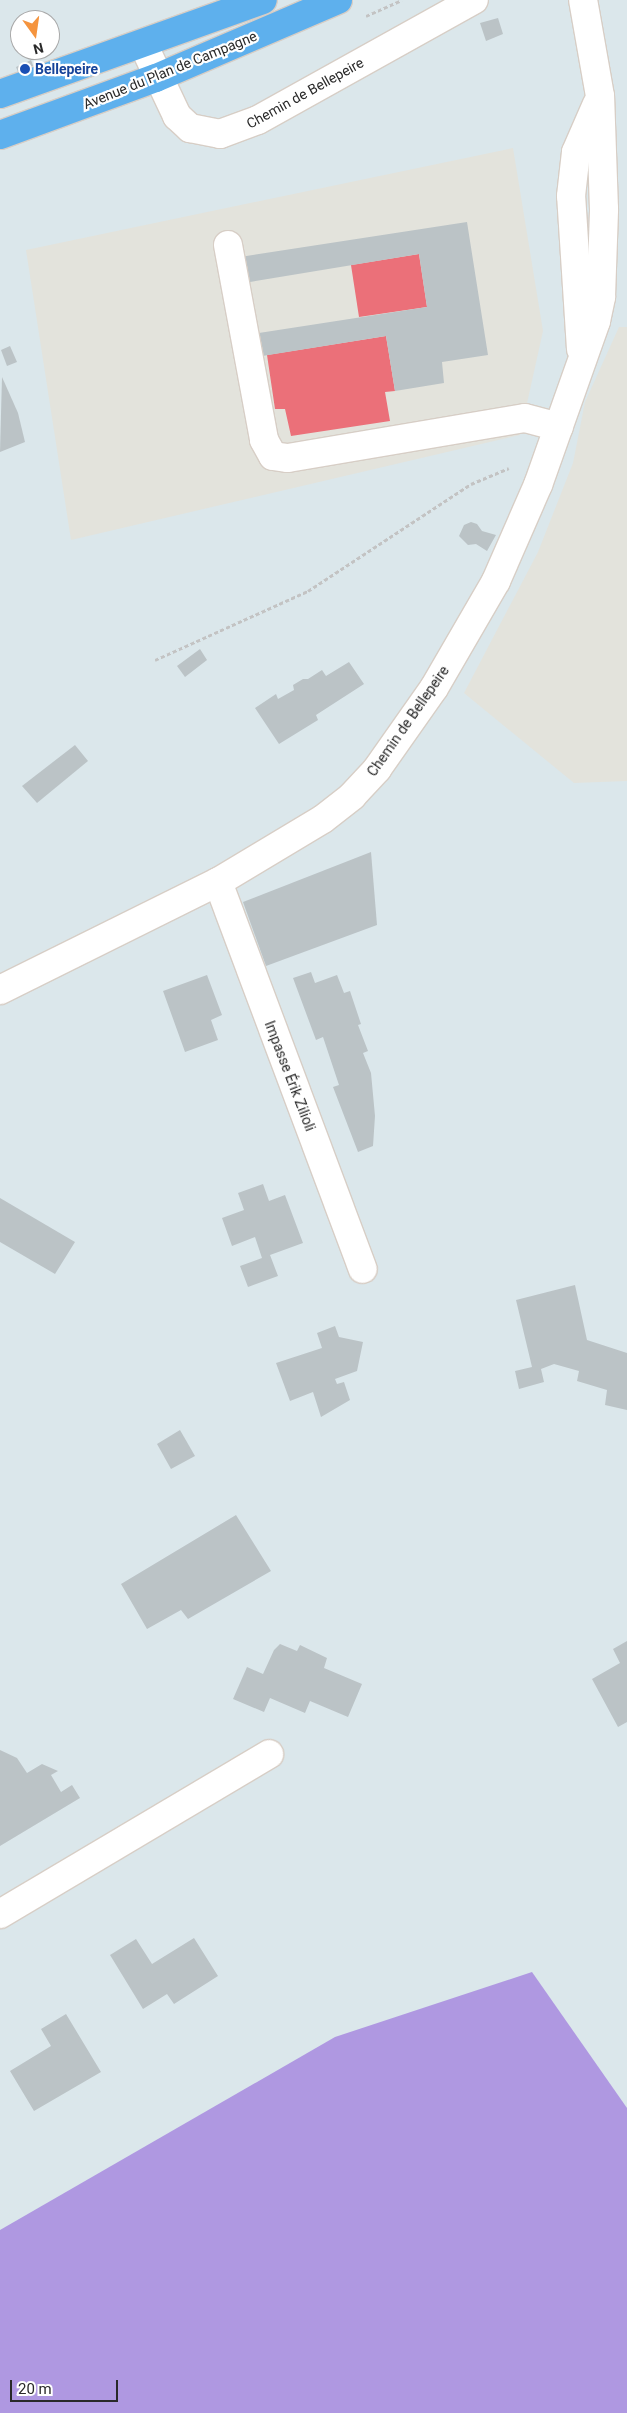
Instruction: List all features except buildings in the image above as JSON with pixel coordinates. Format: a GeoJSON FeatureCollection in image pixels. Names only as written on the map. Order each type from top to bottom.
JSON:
{"type":"FeatureCollection","features":[{"type":"Feature","properties":{"kind":"main road"},"geometry":{"type":"LineString","coordinates":[[0,94],[263,0]]}},
{"type":"Feature","properties":{"kind":"main road","name":"Avenue du Plan de Campagne"},"geometry":{"type":"LineString","coordinates":[[0,135],[156,78],[338,0]]}},
{"type":"Feature","properties":{"kind":"street","name":"Chemin de Bellepeire"},"geometry":{"type":"LineString","coordinates":[[143,44],[156,78],[168,102],[190,128],[207,133],[233,130],[258,120],[474,0]]}},
{"type":"Feature","properties":{"kind":"street","name":"Chemin de Bellepeire"},"geometry":{"type":"LineString","coordinates":[[0,990],[218,882],[323,819],[352,796],[377,769],[434,688],[496,581],[550,454],[596,321],[601,297],[604,209],[600,96],[583,0]]}},
{"type":"Feature","properties":{"kind":"street"},"geometry":{"type":"LineString","coordinates":[[228,245],[264,440],[272,456],[288,458],[525,418],[559,427]]}},
{"type":"Feature","properties":{"kind":"street","name":"Impasse Érik Zilioli"},"geometry":{"type":"LineString","coordinates":[[218,882],[363,1269]]}},
{"type":"Feature","properties":{"kind":"street"},"geometry":{"type":"LineString","coordinates":[[0,1914],[269,1754]]}},
{"type":"Feature","properties":{"kind":"path"},"geometry":{"type":"LineString","coordinates":[[155,660],[308,590],[471,484],[550,454]]}},
{"type":"Feature","properties":{"kind":"shaded area"},"geometry":{"type":"Polygon","coordinates":[[[513,148],[543,331],[520,435],[71,540],[26,250],[513,148]]]}},
{"type":"Feature","properties":{"kind":"shaded area"},"geometry":{"type":"Polygon","coordinates":[[[419,254],[427,307],[359,317],[351,265],[419,254]]]}},
{"type":"Feature","properties":{"kind":"shaded area"},"geometry":{"type":"Polygon","coordinates":[[[619,327],[627,327],[627,781],[574,783],[464,693],[538,552],[573,463],[585,402],[619,327]]]}},
{"type":"Feature","properties":{"kind":"shaded area"},"geometry":{"type":"Polygon","coordinates":[[[386,336],[395,391],[385,392],[390,421],[291,436],[285,409],[275,409],[267,355],[386,336]]]}},
{"type":"Feature","properties":{"kind":"shaded area"},"geometry":{"type":"Polygon","coordinates":[[[532,1972],[627,2108],[627,2413],[0,2413],[0,2230],[335,2037],[532,1972]]]}},
{"type":"Feature","properties":{"kind":"place","name":"Bellepeire"},"geometry":{"type":"Point","coordinates":[25,69]}}]}
